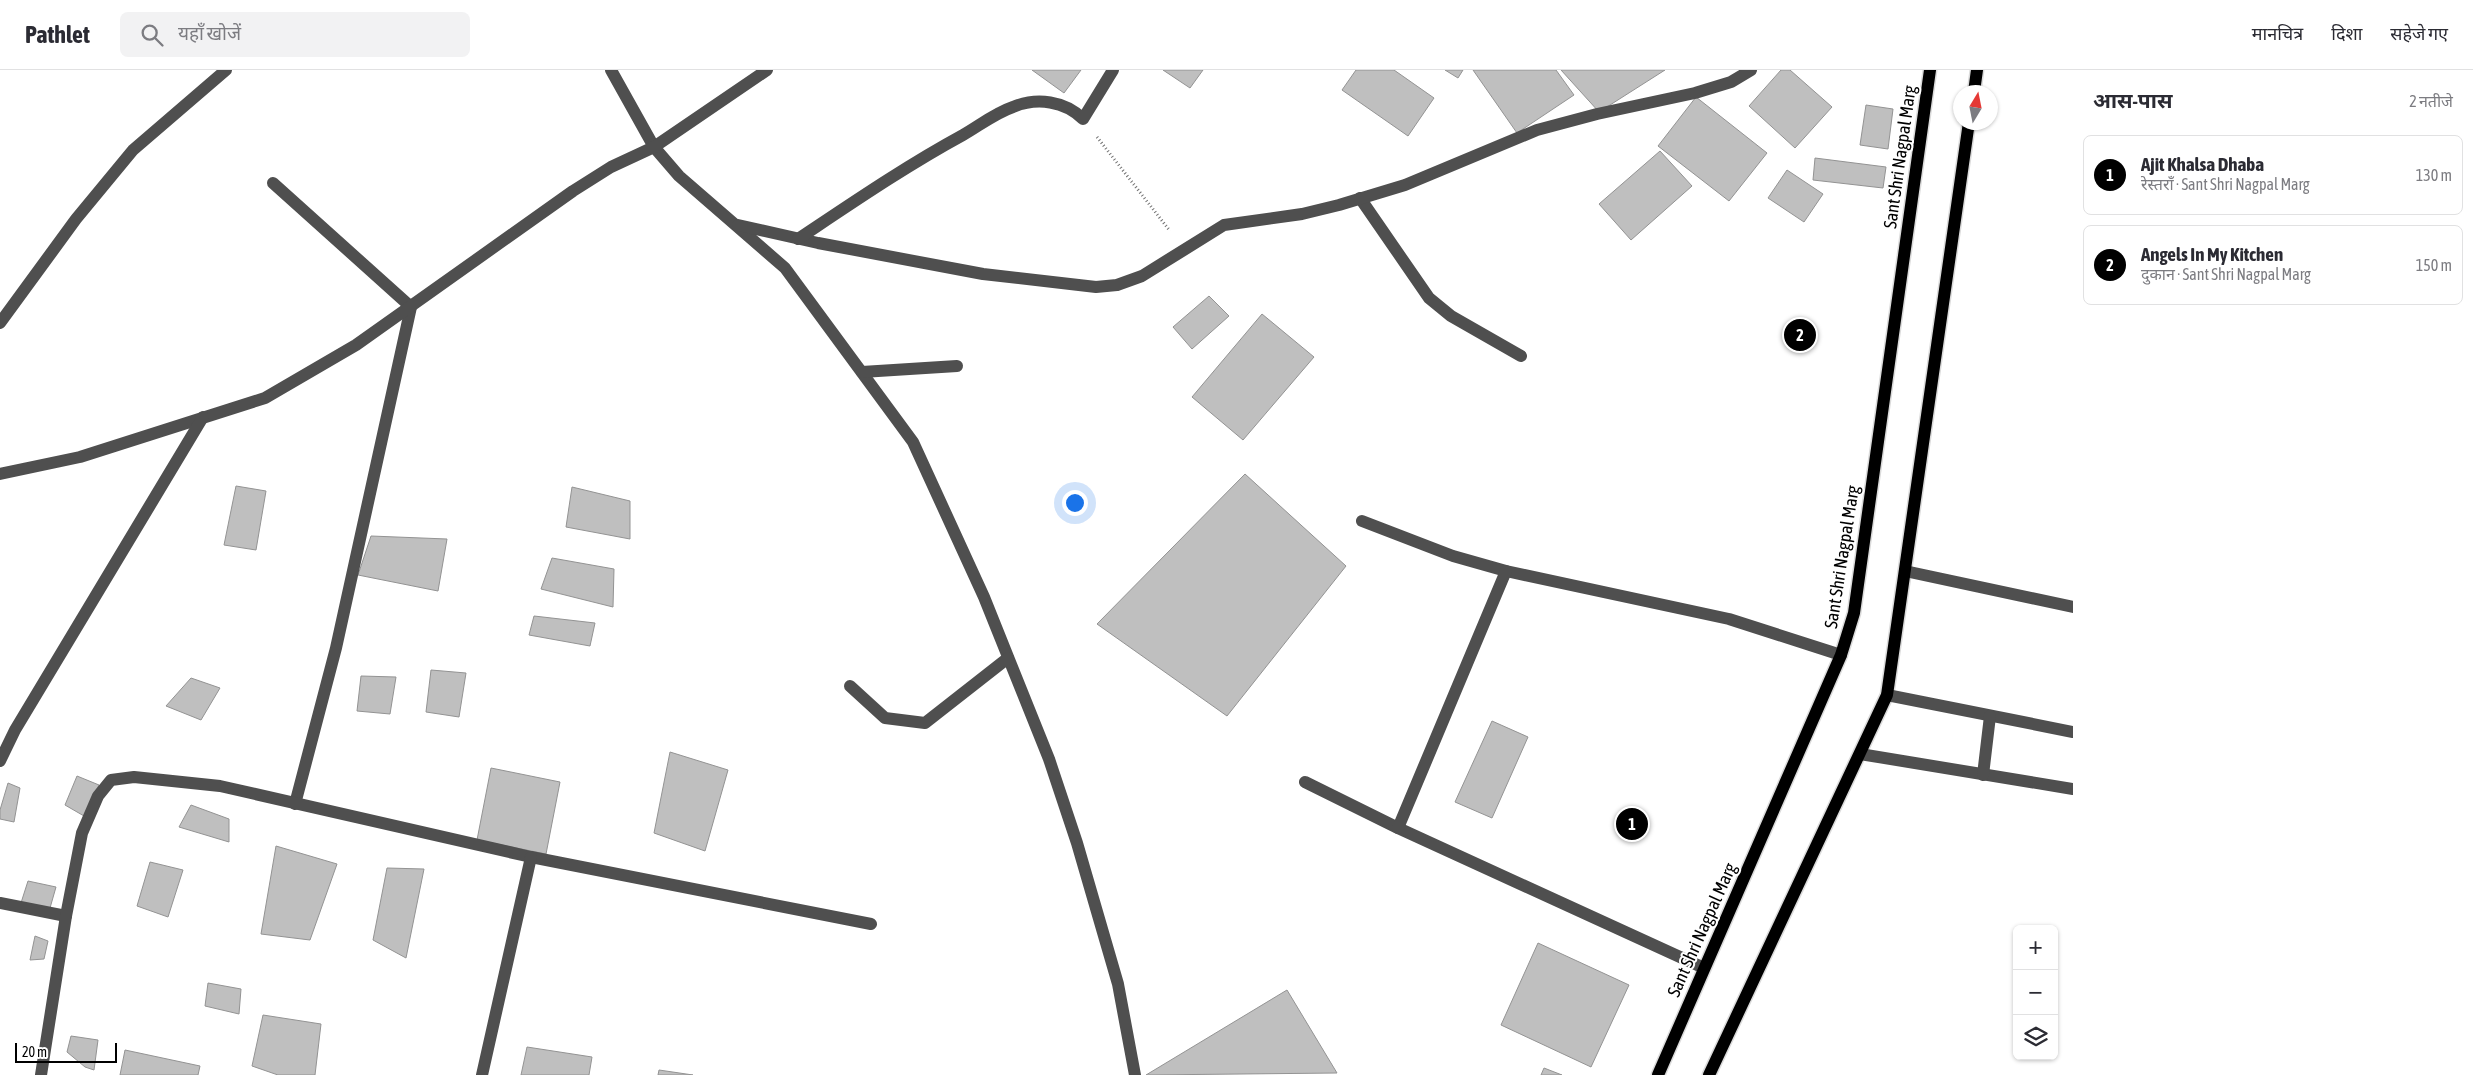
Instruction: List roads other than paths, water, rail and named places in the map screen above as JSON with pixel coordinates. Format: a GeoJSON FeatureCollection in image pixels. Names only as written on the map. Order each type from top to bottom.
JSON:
{"type":"FeatureCollection","features":[{"type":"Feature","properties":{"kind":"main road","name":"Sant Shri Nagpal Marg"},"geometry":{"type":"LineString","coordinates":[[1658,1075],[1842,656],[1854,613],[1930,70]]}},
{"type":"Feature","properties":{"kind":"main road"},"geometry":{"type":"LineString","coordinates":[[1975,85],[1977,70]]}},
{"type":"Feature","properties":{"kind":"main road"},"geometry":{"type":"LineString","coordinates":[[1709,1075],[1888,695],[1968,130]]}},
{"type":"Feature","properties":{"kind":"street"},"geometry":{"type":"LineString","coordinates":[[0,323],[76,219],[133,150],[226,70]]}},
{"type":"Feature","properties":{"kind":"street"},"geometry":{"type":"LineString","coordinates":[[611,70],[654,147],[679,176],[785,268],[913,442],[980,588],[1049,760],[1077,843],[1118,984],[1135,1075]]}},
{"type":"Feature","properties":{"kind":"street"},"geometry":{"type":"LineString","coordinates":[[0,474],[80,457],[265,398],[356,345],[412,307],[573,190],[611,167],[654,147],[767,70]]}},
{"type":"Feature","properties":{"kind":"street"},"geometry":{"type":"LineString","coordinates":[[798,239],[938,148],[1013,106],[1038,101],[1056,103],[1075,111],[1083,119],[1113,70]]}},
{"type":"Feature","properties":{"kind":"street"},"geometry":{"type":"LineString","coordinates":[[733,224],[798,239],[983,274],[1096,287],[1117,285],[1142,276],[1224,225],[1302,214],[1405,185],[1537,130],[1596,114],[1695,93],[1731,82],[1752,70]]}},
{"type":"Feature","properties":{"kind":"street"},"geometry":{"type":"LineString","coordinates":[[273,182],[412,307]]}},
{"type":"Feature","properties":{"kind":"street"},"geometry":{"type":"LineString","coordinates":[[1360,198],[1429,298],[1451,316],[1521,356]]}},
{"type":"Feature","properties":{"kind":"street"},"geometry":{"type":"LineString","coordinates":[[295,804],[336,648],[412,307]]}},
{"type":"Feature","properties":{"kind":"street"},"geometry":{"type":"LineString","coordinates":[[862,372],[957,366]]}},
{"type":"Feature","properties":{"kind":"street"},"geometry":{"type":"LineString","coordinates":[[0,761],[15,730],[203,417]]}},
{"type":"Feature","properties":{"kind":"street"},"geometry":{"type":"LineString","coordinates":[[1362,521],[1454,556],[1506,571],[1729,620],[1842,656]]}},
{"type":"Feature","properties":{"kind":"street"},"geometry":{"type":"LineString","coordinates":[[1398,828],[1506,571]]}},
{"type":"Feature","properties":{"kind":"street"},"geometry":{"type":"LineString","coordinates":[[1905,571],[2073,607]]}},
{"type":"Feature","properties":{"kind":"street"},"geometry":{"type":"LineString","coordinates":[[850,686],[884,718],[925,722],[1008,658]]}},
{"type":"Feature","properties":{"kind":"street"},"geometry":{"type":"LineString","coordinates":[[1888,695],[2073,732]]}},
{"type":"Feature","properties":{"kind":"street"},"geometry":{"type":"LineString","coordinates":[[1983,775],[1990,716]]}},
{"type":"Feature","properties":{"kind":"street"},"geometry":{"type":"LineString","coordinates":[[1860,754],[2073,789]]}},
{"type":"Feature","properties":{"kind":"street"},"geometry":{"type":"LineString","coordinates":[[41,1075],[66,916],[82,833],[98,796],[111,780],[134,777],[220,786],[531,857],[870,924]]}},
{"type":"Feature","properties":{"kind":"street"},"geometry":{"type":"LineString","coordinates":[[1305,782],[1398,828],[1704,968]]}},
{"type":"Feature","properties":{"kind":"street"},"geometry":{"type":"LineString","coordinates":[[482,1075],[531,857]]}},
{"type":"Feature","properties":{"kind":"street"},"geometry":{"type":"LineString","coordinates":[[0,903],[66,916]]}},
{"type":"Feature","properties":{"kind":"place","name":"Angels In My Kitchen"},"geometry":{"type":"Point","coordinates":[1800,335]}},
{"type":"Feature","properties":{"kind":"place","name":"Ajit Khalsa Dhaba"},"geometry":{"type":"Point","coordinates":[1632,824]}}]}
